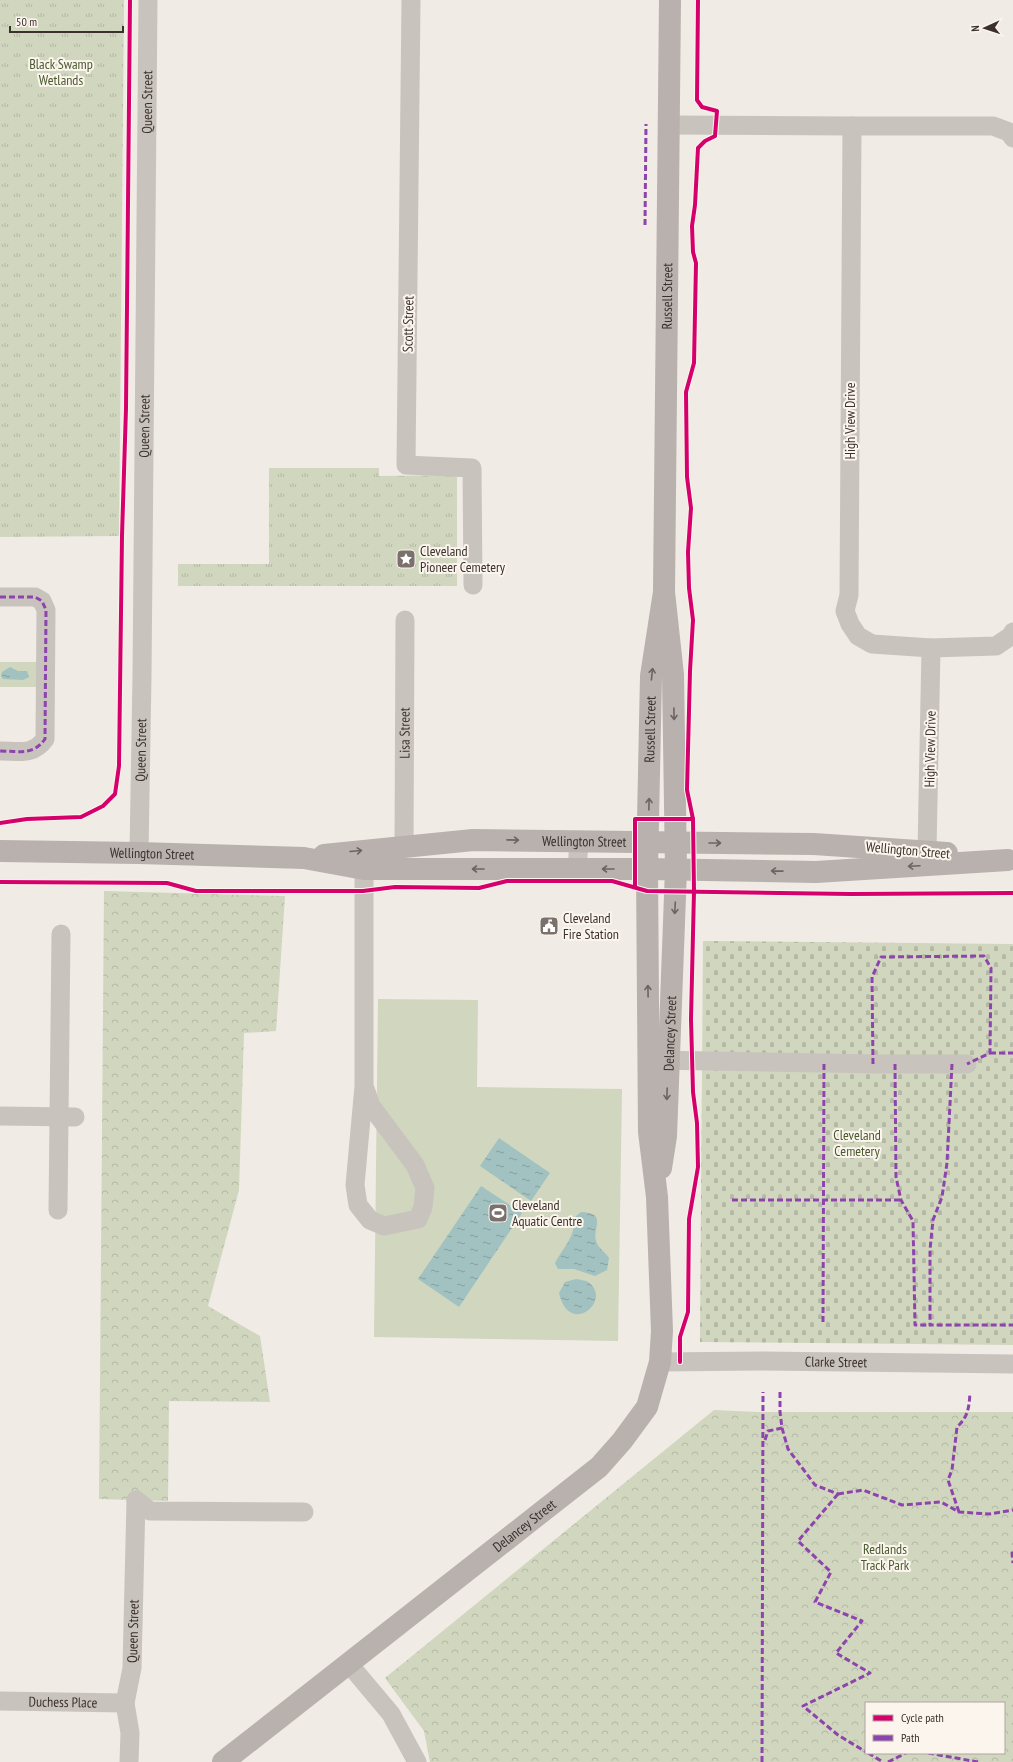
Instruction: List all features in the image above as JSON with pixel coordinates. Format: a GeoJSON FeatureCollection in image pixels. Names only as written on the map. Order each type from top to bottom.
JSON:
{"type":"FeatureCollection","features":[{"type":"Feature","properties":{"kind":"main road","name":"Russell Street"},"geometry":{"type":"LineString","coordinates":[[670,0],[664,592],[673,675],[676,869]]}},
{"type":"Feature","properties":{"kind":"main road","name":"Russell Street"},"geometry":{"type":"LineString","coordinates":[[647,869],[651,676],[664,592]]}},
{"type":"Feature","properties":{"kind":"main road","name":"Wellington Street"},"geometry":{"type":"LineString","coordinates":[[304,858],[346,852],[472,840],[814,844],[927,851],[1011,860]]}},
{"type":"Feature","properties":{"kind":"main road","name":"Wellington Street"},"geometry":{"type":"LineString","coordinates":[[0,851],[138,852],[304,858],[364,869],[676,869],[816,872],[1011,860]]}},
{"type":"Feature","properties":{"kind":"main road","name":"Delancey Street"},"geometry":{"type":"LineString","coordinates":[[647,869],[659,1025]]}},
{"type":"Feature","properties":{"kind":"main road","name":"Delancey Street"},"geometry":{"type":"LineString","coordinates":[[223,1762],[599,1467],[622,1441],[647,1407],[660,1362],[662,1331],[657,1197],[649,1132],[658,1060],[659,1025],[676,869]]}},
{"type":"Feature","properties":{"kind":"street","name":"Queen Street"},"geometry":{"type":"LineString","coordinates":[[138,852],[142,668],[148,0]]}},
{"type":"Feature","properties":{"kind":"street","name":"Scott Street"},"geometry":{"type":"LineString","coordinates":[[411,0],[406,465],[472,468],[473,585]]}},
{"type":"Feature","properties":{"kind":"street"},"geometry":{"type":"LineString","coordinates":[[669,125],[993,126],[1009,132],[1013,138]]}},
{"type":"Feature","properties":{"kind":"street","name":"High View Drive"},"geometry":{"type":"LineString","coordinates":[[852,126],[849,595],[845,611],[850,624],[858,636],[872,644],[931,648],[996,646],[1011,636],[1013,632]]}},
{"type":"Feature","properties":{"kind":"street"},"geometry":{"type":"LineString","coordinates":[[0,597],[35,597],[42,601],[46,610],[45,740],[40,747],[32,751],[0,751]]}},
{"type":"Feature","properties":{"kind":"street","name":"Lisa Street"},"geometry":{"type":"LineString","coordinates":[[404,847],[405,620]]}},
{"type":"Feature","properties":{"kind":"street","name":"High View Drive"},"geometry":{"type":"LineString","coordinates":[[927,851],[931,648]]}},
{"type":"Feature","properties":{"kind":"street"},"geometry":{"type":"LineString","coordinates":[[578,869],[579,842]]}},
{"type":"Feature","properties":{"kind":"street"},"geometry":{"type":"LineString","coordinates":[[364,869],[364,1086],[354,1185],[358,1205],[370,1220],[384,1226],[418,1219],[424,1207],[425,1188],[415,1165],[371,1106],[364,1086]]}},
{"type":"Feature","properties":{"kind":"street"},"geometry":{"type":"LineString","coordinates":[[58,1210],[66,1117],[61,934]]}},
{"type":"Feature","properties":{"kind":"street"},"geometry":{"type":"LineString","coordinates":[[658,1060],[967,1064]]}},
{"type":"Feature","properties":{"kind":"street"},"geometry":{"type":"LineString","coordinates":[[0,1116],[66,1117]]}},
{"type":"Feature","properties":{"kind":"street","name":"Clarke Street"},"geometry":{"type":"LineString","coordinates":[[660,1362],[762,1361],[1013,1364]]}},
{"type":"Feature","properties":{"kind":"street","name":"Queen Street"},"geometry":{"type":"LineString","coordinates":[[129,1762],[130,1734],[125,1703],[132,1668],[136,1500],[150,1511],[304,1512]]}},
{"type":"Feature","properties":{"kind":"street"},"geometry":{"type":"LineString","coordinates":[[349,1664],[391,1714],[417,1762]]}},
{"type":"Feature","properties":{"kind":"street","name":"Duchess Place"},"geometry":{"type":"LineString","coordinates":[[0,1701],[125,1703]]}},
{"type":"Feature","properties":{"kind":"green space","name":"Black Swamp Wetlands"},"geometry":{"type":"Polygon","coordinates":[[[0,0],[124,0],[119,536],[0,537],[0,0]]]}},
{"type":"Feature","properties":{"kind":"green space"},"geometry":{"type":"Polygon","coordinates":[[[269,468],[379,468],[379,476],[457,475],[457,586],[178,586],[178,564],[269,564],[269,468]]]}},
{"type":"Feature","properties":{"kind":"green space"},"geometry":{"type":"Polygon","coordinates":[[[0,662],[38,662],[38,687],[0,687],[0,662]]]}},
{"type":"Feature","properties":{"kind":"green space"},"geometry":{"type":"Polygon","coordinates":[[[104,891],[285,896],[276,1031],[244,1033],[239,1190],[208,1306],[260,1336],[270,1402],[169,1401],[168,1501],[99,1499],[104,891]]]}},
{"type":"Feature","properties":{"kind":"green space","name":"Cleveland Cemetery"},"geometry":{"type":"Polygon","coordinates":[[[703,941],[1013,944],[1013,1345],[700,1342],[703,941]]]}},
{"type":"Feature","properties":{"kind":"green space","name":"Cleveland Aquatic Centre"},"geometry":{"type":"Polygon","coordinates":[[[378,999],[478,1000],[477,1087],[622,1089],[618,1341],[374,1337],[378,999]]]}},
{"type":"Feature","properties":{"kind":"green space","name":"Redlands Track Park"},"geometry":{"type":"Polygon","coordinates":[[[714,1410],[758,1412],[1013,1412],[1013,1762],[430,1762],[424,1731],[385,1678],[714,1410]]]}},
{"type":"Feature","properties":{"kind":"water"},"geometry":{"type":"Polygon","coordinates":[[[10,667],[18,671],[27,671],[29,677],[23,680],[3,679],[1,676],[2,672],[10,667]]]}},
{"type":"Feature","properties":{"kind":"water"},"geometry":{"type":"Polygon","coordinates":[[[499,1138],[550,1173],[531,1201],[480,1166],[499,1138]]]}},
{"type":"Feature","properties":{"kind":"water"},"geometry":{"type":"Polygon","coordinates":[[[481,1186],[522,1213],[459,1307],[418,1279],[481,1186]]]}},
{"type":"Feature","properties":{"kind":"water"},"geometry":{"type":"Polygon","coordinates":[[[581,1212],[589,1213],[597,1218],[595,1236],[596,1241],[598,1246],[609,1258],[607,1270],[595,1276],[574,1269],[558,1269],[555,1263],[571,1236],[575,1217],[581,1212]]]}},
{"type":"Feature","properties":{"kind":"water"},"geometry":{"type":"Polygon","coordinates":[[[576,1279],[588,1282],[595,1289],[596,1298],[593,1305],[587,1311],[579,1314],[571,1313],[564,1306],[559,1293],[565,1282],[576,1279]]]}},
{"type":"Feature","properties":{"kind":"marked path"},"geometry":{"type":"LineString","coordinates":[[645,225],[646,124]]}},
{"type":"Feature","properties":{"kind":"marked path"},"geometry":{"type":"LineString","coordinates":[[0,597],[35,597],[42,601],[46,610],[45,739],[35,748],[30,750],[19,752],[0,751]]}},
{"type":"Feature","properties":{"kind":"marked path"},"geometry":{"type":"LineString","coordinates":[[873,1064],[872,977],[881,957],[984,956],[991,968],[990,1053],[967,1064]]}},
{"type":"Feature","properties":{"kind":"marked path"},"geometry":{"type":"LineString","coordinates":[[990,1053],[1013,1053]]}},
{"type":"Feature","properties":{"kind":"marked path"},"geometry":{"type":"LineString","coordinates":[[823,1322],[824,1063]]}},
{"type":"Feature","properties":{"kind":"marked path"},"geometry":{"type":"LineString","coordinates":[[895,1064],[896,1177],[901,1200],[913,1221],[915,1325],[930,1325]]}},
{"type":"Feature","properties":{"kind":"marked path"},"geometry":{"type":"LineString","coordinates":[[952,1064],[947,1163],[942,1197],[933,1220],[930,1250],[930,1325],[1013,1325]]}},
{"type":"Feature","properties":{"kind":"marked path"},"geometry":{"type":"LineString","coordinates":[[732,1200],[901,1200]]}},
{"type":"Feature","properties":{"kind":"marked path"},"geometry":{"type":"LineString","coordinates":[[762,1762],[763,1392]]}},
{"type":"Feature","properties":{"kind":"marked path"},"geometry":{"type":"LineString","coordinates":[[780,1392],[782,1428],[788,1449],[815,1485],[838,1494]]}},
{"type":"Feature","properties":{"kind":"marked path"},"geometry":{"type":"LineString","coordinates":[[959,1512],[948,1480],[952,1470],[957,1427],[964,1420],[970,1393]]}},
{"type":"Feature","properties":{"kind":"marked path"},"geometry":{"type":"LineString","coordinates":[[765,1440],[768,1431],[782,1428]]}},
{"type":"Feature","properties":{"kind":"marked path"},"geometry":{"type":"LineString","coordinates":[[838,1494],[863,1490],[902,1505],[941,1502],[959,1512],[989,1514],[1013,1510]]}},
{"type":"Feature","properties":{"kind":"marked path"},"geometry":{"type":"LineString","coordinates":[[838,1494],[798,1541],[831,1572],[815,1602],[862,1621],[836,1653],[870,1673],[803,1706],[838,1735],[865,1751]]}},
{"type":"Feature","properties":{"kind":"marked path"},"geometry":{"type":"LineString","coordinates":[[1013,1552],[1013,1563]]}},
{"type":"Feature","properties":{"kind":"marked path"},"geometry":{"type":"LineString","coordinates":[[870,1754],[883,1762]]}},
{"type":"Feature","properties":{"kind":"marked path"},"geometry":{"type":"LineString","coordinates":[[888,1762],[904,1754]]}},
{"type":"Feature","properties":{"kind":"marked path"},"geometry":{"type":"LineString","coordinates":[[934,1754],[978,1762]]}},
{"type":"Feature","properties":{"kind":"cycle path"},"geometry":{"type":"LineString","coordinates":[[0,823],[27,819],[81,817],[103,806],[115,794],[119,766],[122,536],[126,408],[130,0]]}},
{"type":"Feature","properties":{"kind":"cycle path"},"geometry":{"type":"LineString","coordinates":[[693,819],[687,790],[693,620],[689,588],[688,552],[691,508],[687,477],[686,392],[694,363],[696,263],[693,252],[692,226],[695,205],[698,148],[705,141],[715,136],[717,111],[702,107],[697,100],[698,0]]}},
{"type":"Feature","properties":{"kind":"cycle path"},"geometry":{"type":"LineString","coordinates":[[635,886],[635,819],[693,819],[694,891],[691,1019],[693,1092],[697,1123],[698,1167],[689,1219],[688,1312],[680,1337],[680,1362]]}},
{"type":"Feature","properties":{"kind":"cycle path"},"geometry":{"type":"LineString","coordinates":[[0,882],[167,883],[196,891],[363,891],[395,887],[479,888],[507,881],[612,881],[647,891],[851,894],[1013,893]]}},
{"type":"Feature","properties":{"kind":"place","name":"Cleveland Pioneer Cemetery"},"geometry":{"type":"Point","coordinates":[406,559]}},
{"type":"Feature","properties":{"kind":"place","name":"Cleveland Fire Station"},"geometry":{"type":"Point","coordinates":[549,926]}},
{"type":"Feature","properties":{"kind":"place","name":"Cleveland Aquatic Centre"},"geometry":{"type":"Point","coordinates":[498,1213]}}]}
